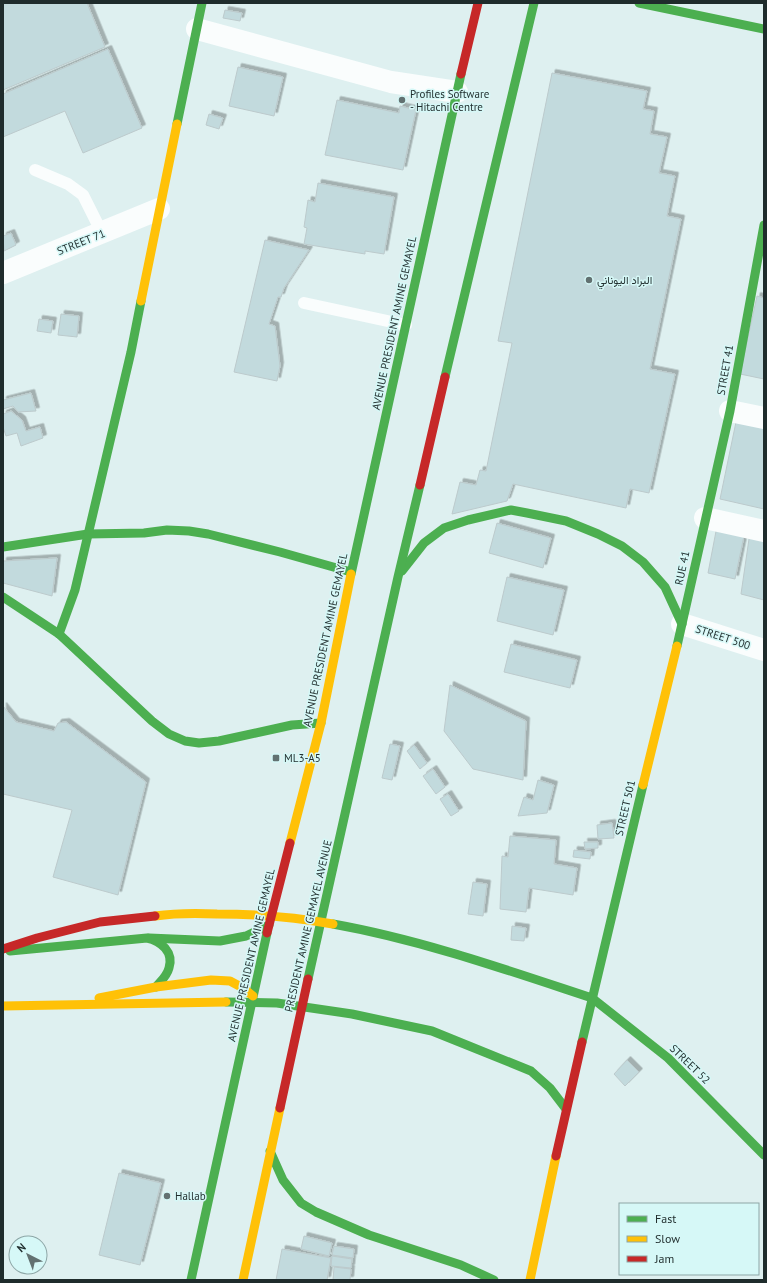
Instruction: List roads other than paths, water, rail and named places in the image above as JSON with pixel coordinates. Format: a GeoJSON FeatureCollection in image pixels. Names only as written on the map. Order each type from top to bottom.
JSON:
{"type":"FeatureCollection","features":[{"type":"Feature","properties":{"kind":"main road"},"geometry":{"type":"LineString","coordinates":[[59,634],[75,590],[131,352],[202,3]]}},
{"type":"Feature","properties":{"kind":"main road","name":"AVENUE PRESIDENT AMINE GEMAYEL"},"geometry":{"type":"LineString","coordinates":[[191,1280],[268,925],[321,723],[351,572],[478,3]]}},
{"type":"Feature","properties":{"kind":"main road"},"geometry":{"type":"LineString","coordinates":[[398,577],[534,3]]}},
{"type":"Feature","properties":{"kind":"main road"},"geometry":{"type":"LineString","coordinates":[[639,3],[764,29]]}},
{"type":"Feature","properties":{"kind":"main road","name":"STREET 41"},"geometry":{"type":"LineString","coordinates":[[705,518],[730,412],[764,225]]}},
{"type":"Feature","properties":{"kind":"main road"},"geometry":{"type":"LineString","coordinates":[[398,577],[424,543],[444,528],[468,520],[511,510],[566,521],[622,546],[643,562],[665,587],[682,624]]}},
{"type":"Feature","properties":{"kind":"main road","name":"RUE 41"},"geometry":{"type":"LineString","coordinates":[[682,624],[705,518]]}},
{"type":"Feature","properties":{"kind":"main road"},"geometry":{"type":"LineString","coordinates":[[3,547],[88,534],[144,533],[167,530],[189,531],[208,534],[280,552],[351,572]]}},
{"type":"Feature","properties":{"kind":"main road","name":"PRESIDENT AMINE GEMAYEL AVENUE"},"geometry":{"type":"LineString","coordinates":[[243,1280],[270,1151],[398,577]]}},
{"type":"Feature","properties":{"kind":"main road"},"geometry":{"type":"LineString","coordinates":[[3,597],[59,634],[152,721],[169,734],[185,741],[199,743],[219,741],[292,725],[321,723]]}},
{"type":"Feature","properties":{"kind":"main road","name":"STREET 501"},"geometry":{"type":"LineString","coordinates":[[530,1280],[566,1109],[682,624]]}},
{"type":"Feature","properties":{"kind":"main road","name":"STREET 52"},"geometry":{"type":"LineString","coordinates":[[3,949],[37,938],[100,922],[184,913],[244,914],[298,918],[372,930],[457,954],[592,998],[668,1058],[764,1155]]}},
{"type":"Feature","properties":{"kind":"main road"},"geometry":{"type":"LineString","coordinates":[[3,952],[147,938],[220,941],[246,936],[268,925]]}},
{"type":"Feature","properties":{"kind":"main road"},"geometry":{"type":"LineString","coordinates":[[147,938],[158,941],[162,944],[166,948],[170,959],[167,975],[156,987]]}},
{"type":"Feature","properties":{"kind":"main road"},"geometry":{"type":"LineString","coordinates":[[11,1014],[156,987],[210,980],[230,981],[243,988],[252,996]]}},
{"type":"Feature","properties":{"kind":"main road"},"geometry":{"type":"LineString","coordinates":[[3,1006],[206,1002],[277,1003],[352,1014],[432,1032],[531,1071],[553,1090],[566,1109]]}},
{"type":"Feature","properties":{"kind":"main road"},"geometry":{"type":"LineString","coordinates":[[270,1151],[283,1180],[301,1203],[316,1212],[369,1235],[461,1265],[494,1280]]}},
{"type":"Feature","properties":{"kind":"street"},"geometry":{"type":"LineString","coordinates":[[197,29],[391,82],[457,92]]}},
{"type":"Feature","properties":{"kind":"street","name":"STREET 71"},"geometry":{"type":"LineString","coordinates":[[3,273],[159,209]]}},
{"type":"Feature","properties":{"kind":"street"},"geometry":{"type":"LineString","coordinates":[[730,412],[764,418]]}},
{"type":"Feature","properties":{"kind":"street"},"geometry":{"type":"LineString","coordinates":[[705,518],[764,532]]}},
{"type":"Feature","properties":{"kind":"street","name":"STREET 500"},"geometry":{"type":"LineString","coordinates":[[682,624],[764,650]]}},
{"type":"Feature","properties":{"kind":"lane"},"geometry":{"type":"LineString","coordinates":[[35,170],[68,184],[83,195],[102,233]]}},
{"type":"Feature","properties":{"kind":"lane"},"geometry":{"type":"LineString","coordinates":[[304,304],[406,325]]}},
{"type":"Feature","properties":{"kind":"place","name":"Profiles Software - Hitachi Centre"},"geometry":{"type":"Point","coordinates":[402,100]}},
{"type":"Feature","properties":{"kind":"place","name":"البراد اليوناني"},"geometry":{"type":"Point","coordinates":[589,280]}},
{"type":"Feature","properties":{"kind":"place","name":"ML3-A5"},"geometry":{"type":"Point","coordinates":[276,758]}},
{"type":"Feature","properties":{"kind":"place","name":"Hallab"},"geometry":{"type":"Point","coordinates":[167,1196]}}]}
